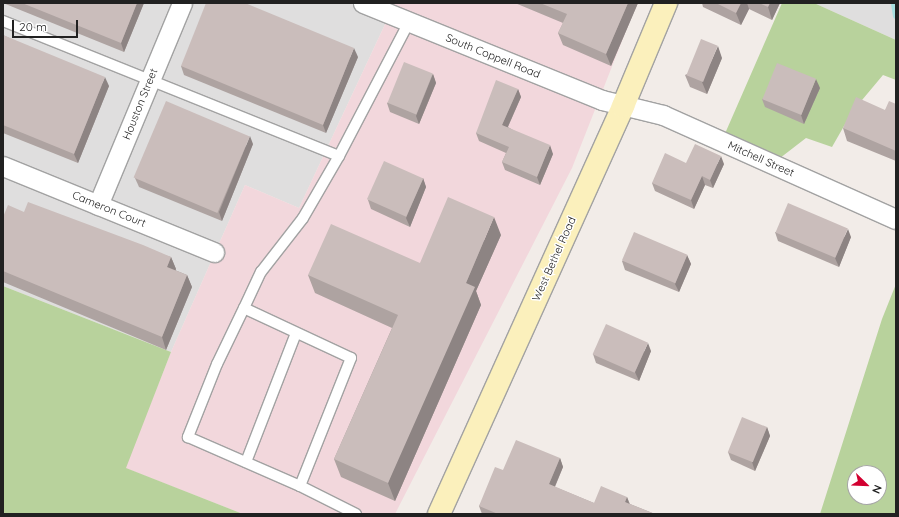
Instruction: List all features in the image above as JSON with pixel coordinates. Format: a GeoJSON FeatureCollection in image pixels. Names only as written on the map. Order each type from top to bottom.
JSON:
{"type":"FeatureCollection","features":[{"type":"Feature","properties":{"kind":"main road","name":"West Bethel Road"},"geometry":{"type":"LineString","coordinates":[[439,514],[623,106],[666,3]]}},
{"type":"Feature","properties":{"kind":"street","name":"Houston Street"},"geometry":{"type":"LineString","coordinates":[[98,204],[182,3]]}},
{"type":"Feature","properties":{"kind":"street","name":"South Coppell Road"},"geometry":{"type":"LineString","coordinates":[[363,3],[602,100],[623,106]]}},
{"type":"Feature","properties":{"kind":"street","name":"Mitchell Street"},"geometry":{"type":"LineString","coordinates":[[623,106],[662,115],[896,219]]}},
{"type":"Feature","properties":{"kind":"street","name":"Cameron Court"},"geometry":{"type":"LineString","coordinates":[[3,166],[214,252]]}},
{"type":"Feature","properties":{"kind":"lane"},"geometry":{"type":"LineString","coordinates":[[3,21],[149,81],[339,156]]}},
{"type":"Feature","properties":{"kind":"lane"},"geometry":{"type":"LineString","coordinates":[[356,514],[300,486],[188,438],[217,364],[261,272],[303,218],[339,156],[409,22]]}},
{"type":"Feature","properties":{"kind":"lane"},"geometry":{"type":"LineString","coordinates":[[244,308],[352,358],[300,486]]}},
{"type":"Feature","properties":{"kind":"lane"},"geometry":{"type":"LineString","coordinates":[[246,462],[296,333]]}},
{"type":"Feature","properties":{"kind":"shaded area"},"geometry":{"type":"Polygon","coordinates":[[[3,3],[395,3],[299,208],[245,185],[171,352],[3,286],[3,3]]]}},
{"type":"Feature","properties":{"kind":"shaded area"},"geometry":{"type":"Polygon","coordinates":[[[395,3],[637,3],[572,168],[395,514],[243,514],[125,468],[171,352],[245,185],[299,208],[395,3]]]}},
{"type":"Feature","properties":{"kind":"shaded area"},"geometry":{"type":"Polygon","coordinates":[[[814,3],[896,3],[896,40],[814,3]]]}},
{"type":"Feature","properties":{"kind":"green space"},"geometry":{"type":"Polygon","coordinates":[[[782,3],[814,3],[896,40],[896,80],[883,75],[852,112],[832,147],[806,138],[771,165],[720,145],[782,3]]]}},
{"type":"Feature","properties":{"kind":"green space"},"geometry":{"type":"Polygon","coordinates":[[[896,284],[896,514],[820,514],[882,319],[896,284]]]}},
{"type":"Feature","properties":{"kind":"green space"},"geometry":{"type":"Polygon","coordinates":[[[3,286],[171,352],[126,468],[243,514],[3,514],[3,286]]]}},
{"type":"Feature","properties":{"kind":"building"},"geometry":{"type":"Polygon","coordinates":[[[22,3],[137,3],[121,43],[22,3]]]}},
{"type":"Feature","properties":{"kind":"building"},"geometry":{"type":"Polygon","coordinates":[[[206,3],[245,3],[354,48],[323,125],[181,66],[206,3]]]}},
{"type":"Feature","properties":{"kind":"building"},"geometry":{"type":"Polygon","coordinates":[[[540,3],[628,3],[606,54],[558,33],[567,14],[540,3]]]}},
{"type":"Feature","properties":{"kind":"building"},"geometry":{"type":"Polygon","coordinates":[[[716,3],[741,3],[736,13],[716,3]]]}},
{"type":"Feature","properties":{"kind":"building"},"geometry":{"type":"Polygon","coordinates":[[[759,3],[770,3],[768,7],[759,3]]]}},
{"type":"Feature","properties":{"kind":"building"},"geometry":{"type":"Polygon","coordinates":[[[3,35],[105,77],[74,154],[3,125],[3,35]]]}},
{"type":"Feature","properties":{"kind":"building"},"geometry":{"type":"Polygon","coordinates":[[[701,39],[718,46],[703,82],[686,75],[701,39]]]}},
{"type":"Feature","properties":{"kind":"building"},"geometry":{"type":"Polygon","coordinates":[[[404,62],[433,74],[416,114],[388,103],[404,62]]]}},
{"type":"Feature","properties":{"kind":"building"},"geometry":{"type":"Polygon","coordinates":[[[777,63],[816,79],[801,115],[762,99],[777,63]]]}},
{"type":"Feature","properties":{"kind":"building"},"geometry":{"type":"Polygon","coordinates":[[[496,80],[518,89],[502,125],[550,145],[537,177],[502,162],[509,147],[476,133],[496,80]]]}},
{"type":"Feature","properties":{"kind":"building"},"geometry":{"type":"Polygon","coordinates":[[[856,97],[885,110],[889,101],[896,104],[896,151],[843,128],[856,97]]]}},
{"type":"Feature","properties":{"kind":"building"},"geometry":{"type":"Polygon","coordinates":[[[166,101],[250,137],[217,213],[134,177],[166,101]]]}},
{"type":"Feature","properties":{"kind":"building"},"geometry":{"type":"Polygon","coordinates":[[[695,144],[721,156],[710,180],[702,176],[691,200],[652,183],[665,153],[686,163],[695,144]]]}},
{"type":"Feature","properties":{"kind":"building"},"geometry":{"type":"Polygon","coordinates":[[[384,161],[423,178],[406,217],[367,199],[384,161]]]}},
{"type":"Feature","properties":{"kind":"building"},"geometry":{"type":"Polygon","coordinates":[[[448,197],[494,217],[466,283],[475,287],[388,483],[334,459],[398,315],[308,275],[331,224],[420,263],[448,197]]]}},
{"type":"Feature","properties":{"kind":"building"},"geometry":{"type":"Polygon","coordinates":[[[28,202],[171,257],[167,267],[187,275],[162,337],[3,271],[3,217],[8,205],[24,212],[28,202]]]}},
{"type":"Feature","properties":{"kind":"building"},"geometry":{"type":"Polygon","coordinates":[[[788,203],[848,228],[835,258],[775,232],[788,203]]]}},
{"type":"Feature","properties":{"kind":"building"},"geometry":{"type":"Polygon","coordinates":[[[634,232],[687,255],[675,283],[622,261],[634,232]]]}},
{"type":"Feature","properties":{"kind":"building"},"geometry":{"type":"Polygon","coordinates":[[[606,324],[648,343],[635,373],[593,354],[606,324]]]}},
{"type":"Feature","properties":{"kind":"building"},"geometry":{"type":"Polygon","coordinates":[[[742,417],[767,427],[753,462],[728,452],[742,417]]]}},
{"type":"Feature","properties":{"kind":"building"},"geometry":{"type":"Polygon","coordinates":[[[516,440],[560,458],[549,484],[594,503],[601,486],[627,497],[625,502],[655,514],[498,514],[479,506],[495,467],[503,470],[516,440]]]}},
{"type":"Feature","properties":{"kind":"waterway"},"geometry":{"type":"LineString","coordinates":[[894,3],[896,15]]}}]}
